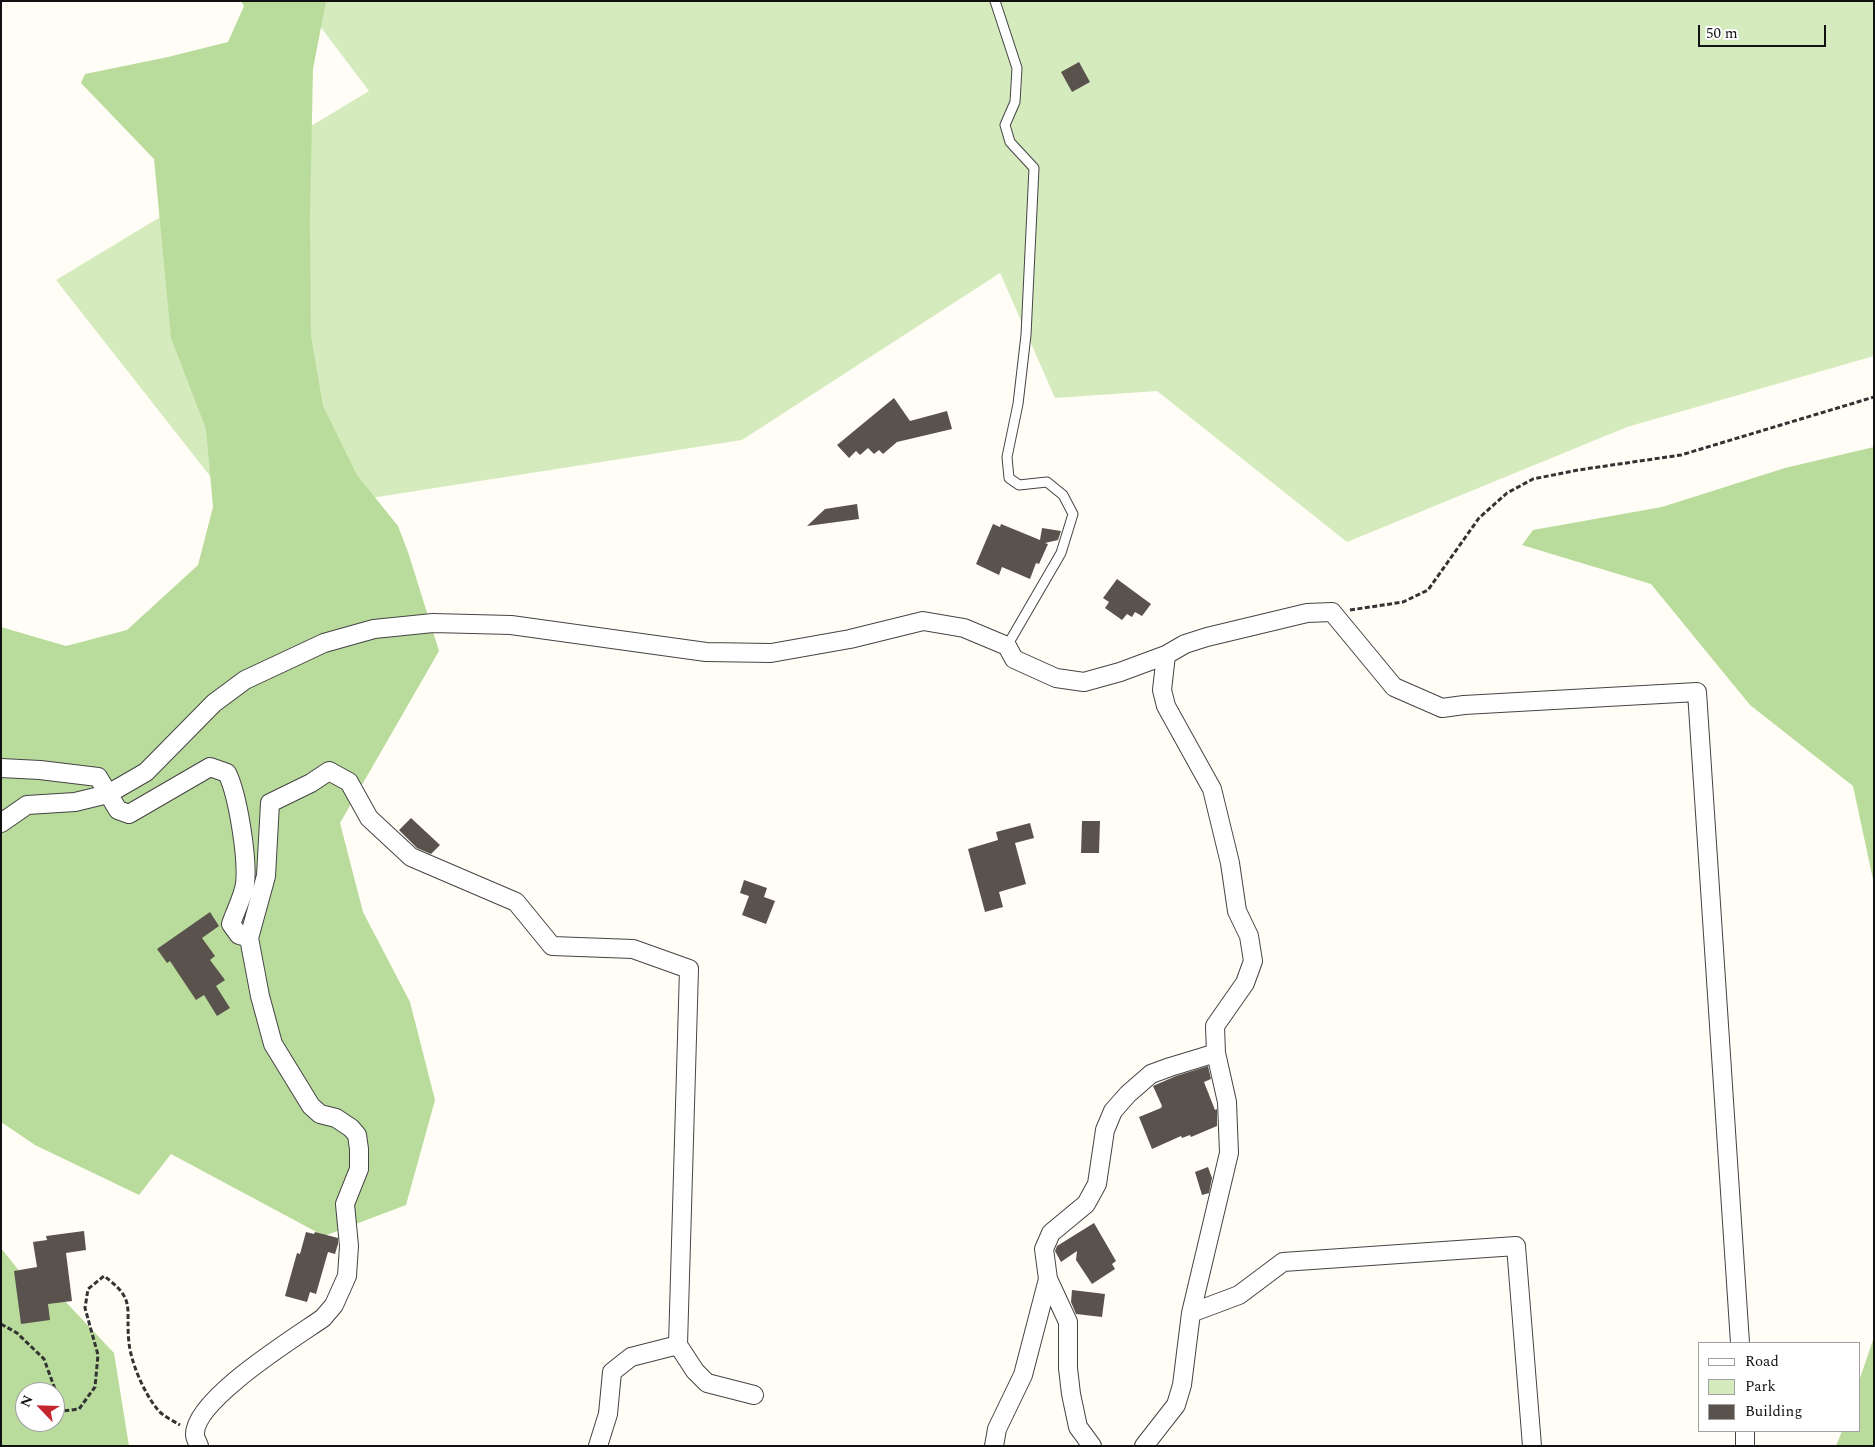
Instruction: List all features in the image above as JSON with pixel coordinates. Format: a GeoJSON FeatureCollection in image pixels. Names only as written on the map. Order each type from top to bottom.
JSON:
{"type":"FeatureCollection","features":[{"type":"Feature","properties":{"kind":"street"},"geometry":{"type":"LineString","coordinates":[[1,823],[27,806],[74,802],[108,794],[146,772],[214,703],[245,680],[324,643],[374,629],[433,623],[511,625],[706,652],[771,653],[850,639],[923,621],[964,628],[1007,646],[1014,659],[1056,678],[1084,682],[1120,672],[1166,655],[1185,644],[1207,637],[1307,613],[1332,612],[1394,687],[1442,708],[1464,705],[1697,692],[1740,1342]]}},
{"type":"Feature","properties":{"kind":"street"},"geometry":{"type":"LineString","coordinates":[[1144,1446],[1176,1405],[1182,1385],[1191,1313],[1229,1153],[1227,1102],[1216,1053],[1215,1026],[1245,983],[1254,961],[1249,936],[1237,911],[1230,863],[1212,789],[1166,706],[1162,690],[1166,655]]}},
{"type":"Feature","properties":{"kind":"street"},"geometry":{"type":"LineString","coordinates":[[1,768],[40,770],[98,777],[118,810],[130,814],[210,767],[226,772],[232,784],[246,854],[245,885],[230,924],[239,935],[249,938]]}},
{"type":"Feature","properties":{"kind":"street"},"geometry":{"type":"LineString","coordinates":[[197,1440],[200,1419],[225,1388],[323,1318],[334,1305],[347,1276],[349,1246],[346,1204],[359,1169],[357,1135],[351,1128],[336,1118],[320,1114],[311,1106],[273,1044],[260,996],[249,938],[266,876],[270,803],[311,783],[329,771],[350,782],[369,818],[411,857],[516,902],[552,946],[633,949],[689,969],[678,1345],[695,1371],[707,1383],[754,1395]]}},
{"type":"Feature","properties":{"kind":"street"},"geometry":{"type":"LineString","coordinates":[[1092,1446],[1078,1426],[1068,1368],[1068,1322],[1048,1279],[1044,1249],[1051,1233],[1086,1204],[1097,1184],[1105,1130],[1113,1111],[1128,1094],[1151,1074],[1170,1066],[1216,1053]]}},
{"type":"Feature","properties":{"kind":"street"},"geometry":{"type":"LineString","coordinates":[[1191,1313],[1239,1295],[1283,1262],[1516,1246],[1532,1446]]}},
{"type":"Feature","properties":{"kind":"street"},"geometry":{"type":"LineString","coordinates":[[994,1446],[997,1429],[1023,1375],[1048,1279]]}},
{"type":"Feature","properties":{"kind":"street"},"geometry":{"type":"LineString","coordinates":[[598,1446],[608,1414],[612,1372],[631,1357],[678,1345]]}},
{"type":"Feature","properties":{"kind":"street"},"geometry":{"type":"LineString","coordinates":[[1744,1432],[1745,1446]]}},
{"type":"Feature","properties":{"kind":"lane"},"geometry":{"type":"LineString","coordinates":[[995,1],[1017,68],[1015,102],[1005,125],[1010,142],[1034,168],[1026,336],[1018,404],[1007,457],[1009,478],[1020,485],[1047,482],[1063,495],[1073,514],[1061,553],[1007,646]]}},
{"type":"Feature","properties":{"kind":"path"},"geometry":{"type":"LineString","coordinates":[[1332,612],[1402,602],[1428,590],[1478,518],[1507,494],[1533,479],[1578,470],[1681,455],[1874,397]]}},
{"type":"Feature","properties":{"kind":"path"},"geometry":{"type":"LineString","coordinates":[[1,1324],[17,1333],[44,1359],[63,1412],[79,1409],[95,1386],[98,1355],[86,1308],[88,1289],[104,1276],[116,1285],[128,1303],[129,1344],[139,1379],[158,1411],[197,1440]]}},
{"type":"Feature","properties":{"kind":"green space"},"geometry":{"type":"Polygon","coordinates":[[[241,1],[326,1],[313,69],[310,218],[311,336],[323,406],[357,475],[398,526],[439,651],[340,823],[363,912],[410,1002],[435,1100],[406,1205],[324,1236],[171,1154],[139,1195],[35,1145],[1,1122],[1,627],[66,646],[127,630],[198,565],[213,507],[206,429],[171,338],[154,159],[81,83],[85,74],[168,57],[228,42],[244,6],[241,1]]]}},
{"type":"Feature","properties":{"kind":"green space"},"geometry":{"type":"Polygon","coordinates":[[[301,1],[1874,1],[1874,356],[1627,427],[1347,542],[1157,391],[1055,398],[1000,273],[742,440],[243,518],[56,280],[369,91],[301,1]]]}},
{"type":"Feature","properties":{"kind":"green space"},"geometry":{"type":"Polygon","coordinates":[[[1874,447],[1874,884],[1853,786],[1750,705],[1651,584],[1522,545],[1533,530],[1662,507],[1785,468],[1874,447]]]}},
{"type":"Feature","properties":{"kind":"green space"},"geometry":{"type":"Polygon","coordinates":[[[1,1248],[20,1272],[62,1298],[114,1353],[129,1446],[1,1446],[1,1248]]]}},
{"type":"Feature","properties":{"kind":"green space"},"geometry":{"type":"Polygon","coordinates":[[[1874,1337],[1874,1446],[1836,1446],[1842,1432],[1860,1432],[1860,1378],[1874,1337]]]}},
{"type":"Feature","properties":{"kind":"building"},"geometry":{"type":"Polygon","coordinates":[[[1079,62],[1090,82],[1072,92],[1061,72],[1079,62]]]}},
{"type":"Feature","properties":{"kind":"building"},"geometry":{"type":"Polygon","coordinates":[[[894,398],[910,421],[947,411],[952,429],[897,442],[883,454],[879,450],[874,454],[868,448],[860,455],[856,451],[849,458],[837,445],[894,398]]]}},
{"type":"Feature","properties":{"kind":"building"},"geometry":{"type":"Polygon","coordinates":[[[857,504],[859,519],[807,526],[825,509],[857,504]]]}},
{"type":"Feature","properties":{"kind":"building"},"geometry":{"type":"Polygon","coordinates":[[[993,524],[1000,527],[1001,524],[1040,540],[1042,528],[1061,531],[1058,540],[1045,543],[1048,544],[1039,564],[1036,563],[1030,579],[1002,567],[999,575],[976,564],[993,524]]]}},
{"type":"Feature","properties":{"kind":"building"},"geometry":{"type":"Polygon","coordinates":[[[1117,579],[1151,604],[1142,616],[1135,612],[1132,617],[1127,614],[1122,620],[1105,608],[1109,602],[1103,598],[1117,579]]]}},
{"type":"Feature","properties":{"kind":"building"},"geometry":{"type":"Polygon","coordinates":[[[411,818],[440,845],[431,854],[417,848],[399,830],[411,818]]]}},
{"type":"Feature","properties":{"kind":"building"},"geometry":{"type":"Polygon","coordinates":[[[1082,821],[1100,821],[1099,853],[1081,853],[1082,821]]]}},
{"type":"Feature","properties":{"kind":"building"},"geometry":{"type":"Polygon","coordinates":[[[1030,823],[1034,838],[1015,843],[1026,884],[999,892],[1003,907],[985,912],[968,849],[998,840],[996,832],[1030,823]]]}},
{"type":"Feature","properties":{"kind":"building"},"geometry":{"type":"Polygon","coordinates":[[[744,880],[767,888],[764,897],[775,901],[766,924],[742,915],[749,896],[740,893],[744,880]]]}},
{"type":"Feature","properties":{"kind":"building"},"geometry":{"type":"Polygon","coordinates":[[[210,912],[219,926],[202,938],[215,956],[210,960],[225,980],[216,986],[230,1008],[217,1016],[204,995],[196,1000],[170,961],[167,963],[157,949],[210,912]]]}},
{"type":"Feature","properties":{"kind":"building"},"geometry":{"type":"Polygon","coordinates":[[[1208,1066],[1211,1079],[1204,1082],[1215,1110],[1217,1109],[1217,1126],[1191,1137],[1190,1135],[1182,1138],[1181,1136],[1152,1149],[1139,1117],[1162,1106],[1153,1086],[1176,1076],[1208,1066]]]}},
{"type":"Feature","properties":{"kind":"building"},"geometry":{"type":"Polygon","coordinates":[[[1208,1167],[1212,1178],[1209,1193],[1202,1195],[1195,1172],[1208,1167]]]}},
{"type":"Feature","properties":{"kind":"building"},"geometry":{"type":"Polygon","coordinates":[[[1094,1223],[1116,1261],[1112,1264],[1115,1269],[1092,1284],[1076,1260],[1077,1251],[1061,1262],[1055,1251],[1057,1246],[1094,1223]]]}},
{"type":"Feature","properties":{"kind":"building"},"geometry":{"type":"Polygon","coordinates":[[[84,1231],[86,1250],[66,1253],[72,1301],[48,1304],[50,1320],[21,1324],[14,1271],[37,1267],[33,1242],[47,1240],[46,1236],[84,1231]]]}},
{"type":"Feature","properties":{"kind":"building"},"geometry":{"type":"Polygon","coordinates":[[[306,1232],[314,1234],[315,1232],[338,1238],[335,1254],[328,1252],[316,1294],[310,1292],[307,1302],[285,1296],[297,1253],[300,1254],[306,1232]]]}},
{"type":"Feature","properties":{"kind":"building"},"geometry":{"type":"Polygon","coordinates":[[[1072,1290],[1105,1294],[1102,1317],[1076,1314],[1071,1302],[1072,1290]]]}}]}
